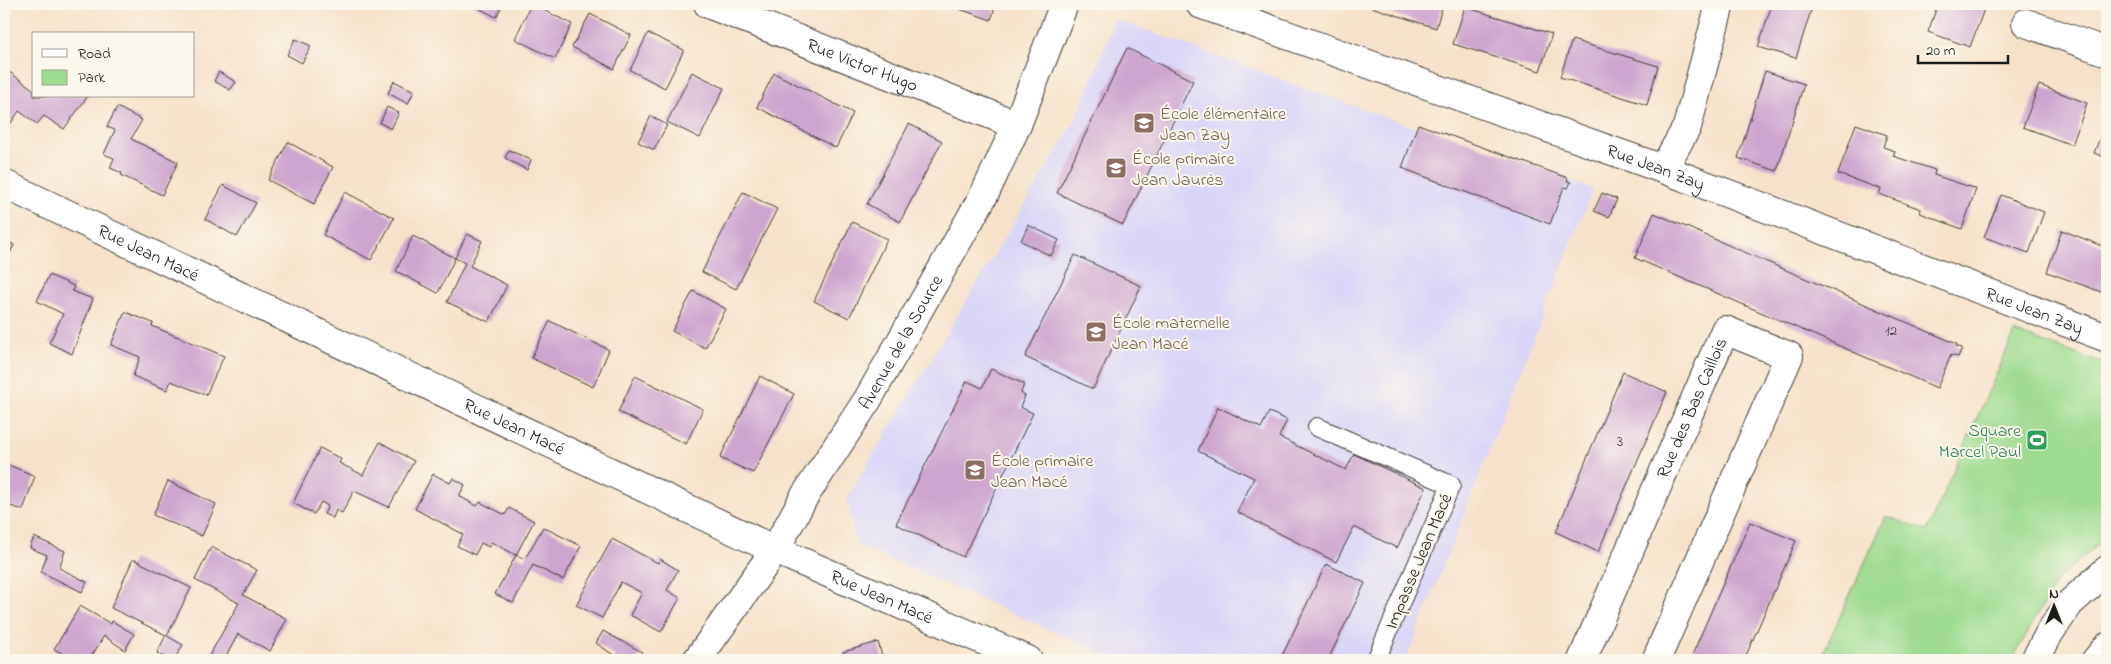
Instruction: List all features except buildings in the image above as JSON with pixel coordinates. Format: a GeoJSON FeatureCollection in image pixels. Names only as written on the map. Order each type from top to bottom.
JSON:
{"type":"FeatureCollection","features":[{"type":"Feature","properties":{"kind":"street","name":"Rue Victor Hugo"},"geometry":{"type":"LineString","coordinates":[[708,4],[1017,125]]}},
{"type":"Feature","properties":{"kind":"street","name":"Avenue de la Source"},"geometry":{"type":"LineString","coordinates":[[697,660],[775,550],[804,497],[882,374],[985,193],[1017,125],[1064,4]]}},
{"type":"Feature","properties":{"kind":"street","name":"Rue Jean Zay"},"geometry":{"type":"LineString","coordinates":[[1200,4],[1663,169],[2107,338]]}},
{"type":"Feature","properties":{"kind":"street"},"geometry":{"type":"LineString","coordinates":[[1663,169],[1687,127],[1720,4]]}},
{"type":"Feature","properties":{"kind":"street"},"geometry":{"type":"LineString","coordinates":[[2026,23],[2107,52]]}},
{"type":"Feature","properties":{"kind":"street","name":"Rue Jean Macé"},"geometry":{"type":"LineString","coordinates":[[4,184],[775,550],[1028,660]]}},
{"type":"Feature","properties":{"kind":"street","name":"Rue des Bas Caillois"},"geometry":{"type":"LineString","coordinates":[[1582,660],[1725,330],[1789,356],[1656,660]]}},
{"type":"Feature","properties":{"kind":"street"},"geometry":{"type":"LineString","coordinates":[[2035,660],[2050,632],[2070,603],[2107,570]]}},
{"type":"Feature","properties":{"kind":"street"},"geometry":{"type":"LineString","coordinates":[[2096,660],[2107,647]]}},
{"type":"Feature","properties":{"kind":"lane","name":"Impasse Jean Macé"},"geometry":{"type":"LineString","coordinates":[[1317,426],[1451,485],[1376,660]]}},
{"type":"Feature","properties":{"kind":"shaded area"},"geometry":{"type":"Polygon","coordinates":[[[1115,19],[1388,118],[1593,189],[1406,660],[1118,660],[856,544],[847,498],[1076,120],[1115,19]]]}},
{"type":"Feature","properties":{"kind":"green space","name":"Square Marcel Paul"},"geometry":{"type":"Polygon","coordinates":[[[2015,332],[2107,365],[2107,536],[2058,579],[2012,660],[1820,660],[1886,516],[1927,531],[2015,332]]]}},
{"type":"Feature","properties":{"kind":"place","name":"École élémentaire Jean Zay"},"geometry":{"type":"Point","coordinates":[1144,123]}},
{"type":"Feature","properties":{"kind":"place","name":"École primaire Jean Jaurès"},"geometry":{"type":"Point","coordinates":[1116,168]}},
{"type":"Feature","properties":{"kind":"place","name":"École maternelle Jean Macé"},"geometry":{"type":"Point","coordinates":[1096,332]}},
{"type":"Feature","properties":{"kind":"place","name":"Square Marcel Paul"},"geometry":{"type":"Point","coordinates":[2037,440]}},
{"type":"Feature","properties":{"kind":"place","name":"École primaire Jean Macé"},"geometry":{"type":"Point","coordinates":[975,470]}}]}
